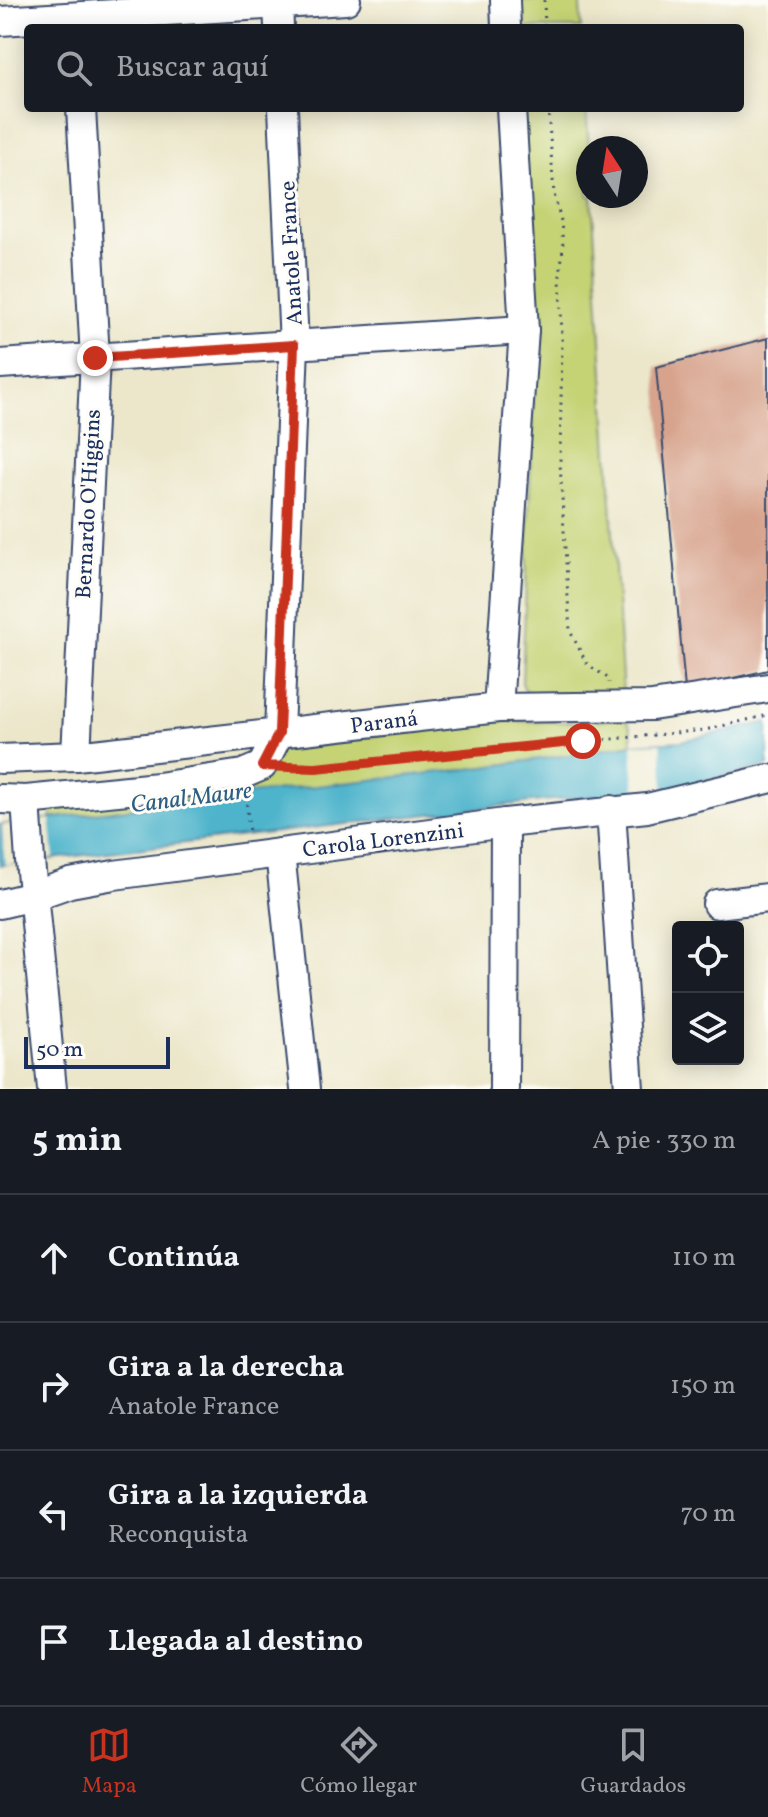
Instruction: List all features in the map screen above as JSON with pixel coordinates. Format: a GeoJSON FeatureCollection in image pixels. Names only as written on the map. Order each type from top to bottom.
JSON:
{"type":"FeatureCollection","features":[{"type":"Feature","properties":{"kind":"street"},"geometry":{"type":"LineString","coordinates":[[0,21],[76,15],[279,11],[346,0]]}},
{"type":"Feature","properties":{"kind":"street"},"geometry":{"type":"LineString","coordinates":[[505,0],[506,24]]}},
{"type":"Feature","properties":{"kind":"street","name":"Bernardo O'Higgins"},"geometry":{"type":"LineString","coordinates":[[76,756],[95,358],[81,112]]}},
{"type":"Feature","properties":{"kind":"street","name":"Anatole France"},"geometry":{"type":"LineString","coordinates":[[279,733],[294,345],[283,112]]}},
{"type":"Feature","properties":{"kind":"street"},"geometry":{"type":"LineString","coordinates":[[498,708],[524,330],[511,112]]}},
{"type":"Feature","properties":{"kind":"street"},"geometry":{"type":"LineString","coordinates":[[0,364],[524,330]]}},
{"type":"Feature","properties":{"kind":"street","name":"Paraná"},"geometry":{"type":"LineString","coordinates":[[0,759],[76,756],[498,708],[677,704],[768,688]]}},
{"type":"Feature","properties":{"kind":"street"},"geometry":{"type":"LineString","coordinates":[[52,1089],[30,861],[18,807],[243,774],[262,766],[279,733]]}},
{"type":"Feature","properties":{"kind":"street","name":"Carola Lorenzini"},"geometry":{"type":"LineString","coordinates":[[0,904],[70,883],[114,875],[505,823],[659,806],[768,779]]}},
{"type":"Feature","properties":{"kind":"street"},"geometry":{"type":"LineString","coordinates":[[611,810],[629,1089]]}},
{"type":"Feature","properties":{"kind":"street"},"geometry":{"type":"LineString","coordinates":[[504,1089],[505,823]]}},
{"type":"Feature","properties":{"kind":"street"},"geometry":{"type":"LineString","coordinates":[[280,853],[305,1089]]}},
{"type":"Feature","properties":{"kind":"street"},"geometry":{"type":"LineString","coordinates":[[717,904],[768,898]]}},
{"type":"Feature","properties":{"kind":"path"},"geometry":{"type":"LineString","coordinates":[[544,0],[545,24]]}},
{"type":"Feature","properties":{"kind":"path"},"geometry":{"type":"LineString","coordinates":[[548,112],[554,194],[563,247],[560,276],[560,463],[570,631],[587,664],[609,679],[613,707]]}},
{"type":"Feature","properties":{"kind":"path"},"geometry":{"type":"LineString","coordinates":[[262,766],[316,768],[705,730],[768,715]]}},
{"type":"Feature","properties":{"kind":"path"},"geometry":{"type":"LineString","coordinates":[[246,794],[250,835]]}},
{"type":"Feature","properties":{"kind":"green space"},"geometry":{"type":"Polygon","coordinates":[[[515,0],[580,0],[581,24],[517,24],[515,0]]]}},
{"type":"Feature","properties":{"kind":"green space"},"geometry":{"type":"Polygon","coordinates":[[[522,112],[586,112],[588,136],[576,136],[576,208],[593,208],[623,695],[527,695],[522,683],[536,336],[522,112]]]}},
{"type":"Feature","properties":{"kind":"green space"},"geometry":{"type":"Polygon","coordinates":[[[621,719],[629,725],[632,744],[485,767],[50,819],[53,808],[156,791],[293,745],[498,721],[621,719]]]}},
{"type":"Feature","properties":{"kind":"water"},"geometry":{"type":"Polygon","coordinates":[[[768,722],[768,766],[680,787],[635,795],[541,801],[0,865],[0,825],[485,767],[632,744],[681,741],[768,722]]]}},
{"type":"Feature","properties":{"kind":"pier"},"geometry":{"type":"Polygon","coordinates":[[[661,743],[664,789],[635,795],[632,744],[661,743]]]}},
{"type":"Feature","properties":{"kind":"pier"},"geometry":{"type":"Polygon","coordinates":[[[50,819],[54,858],[5,865],[2,825],[50,819]]]}},
{"type":"Feature","properties":{"kind":"building"},"geometry":{"type":"Polygon","coordinates":[[[768,338],[768,670],[685,689],[656,367],[768,338]]]}},
{"type":"Feature","properties":{"kind":"route"},"geometry":{"type":"LineString","coordinates":[[95,358],[294,345],[279,733],[262,766],[316,768],[583,741]]}},
{"type":"Feature","properties":{"kind":"water label","name":"Canal Maure"},"geometry":{"type":"Point","coordinates":[191,797]}}]}
